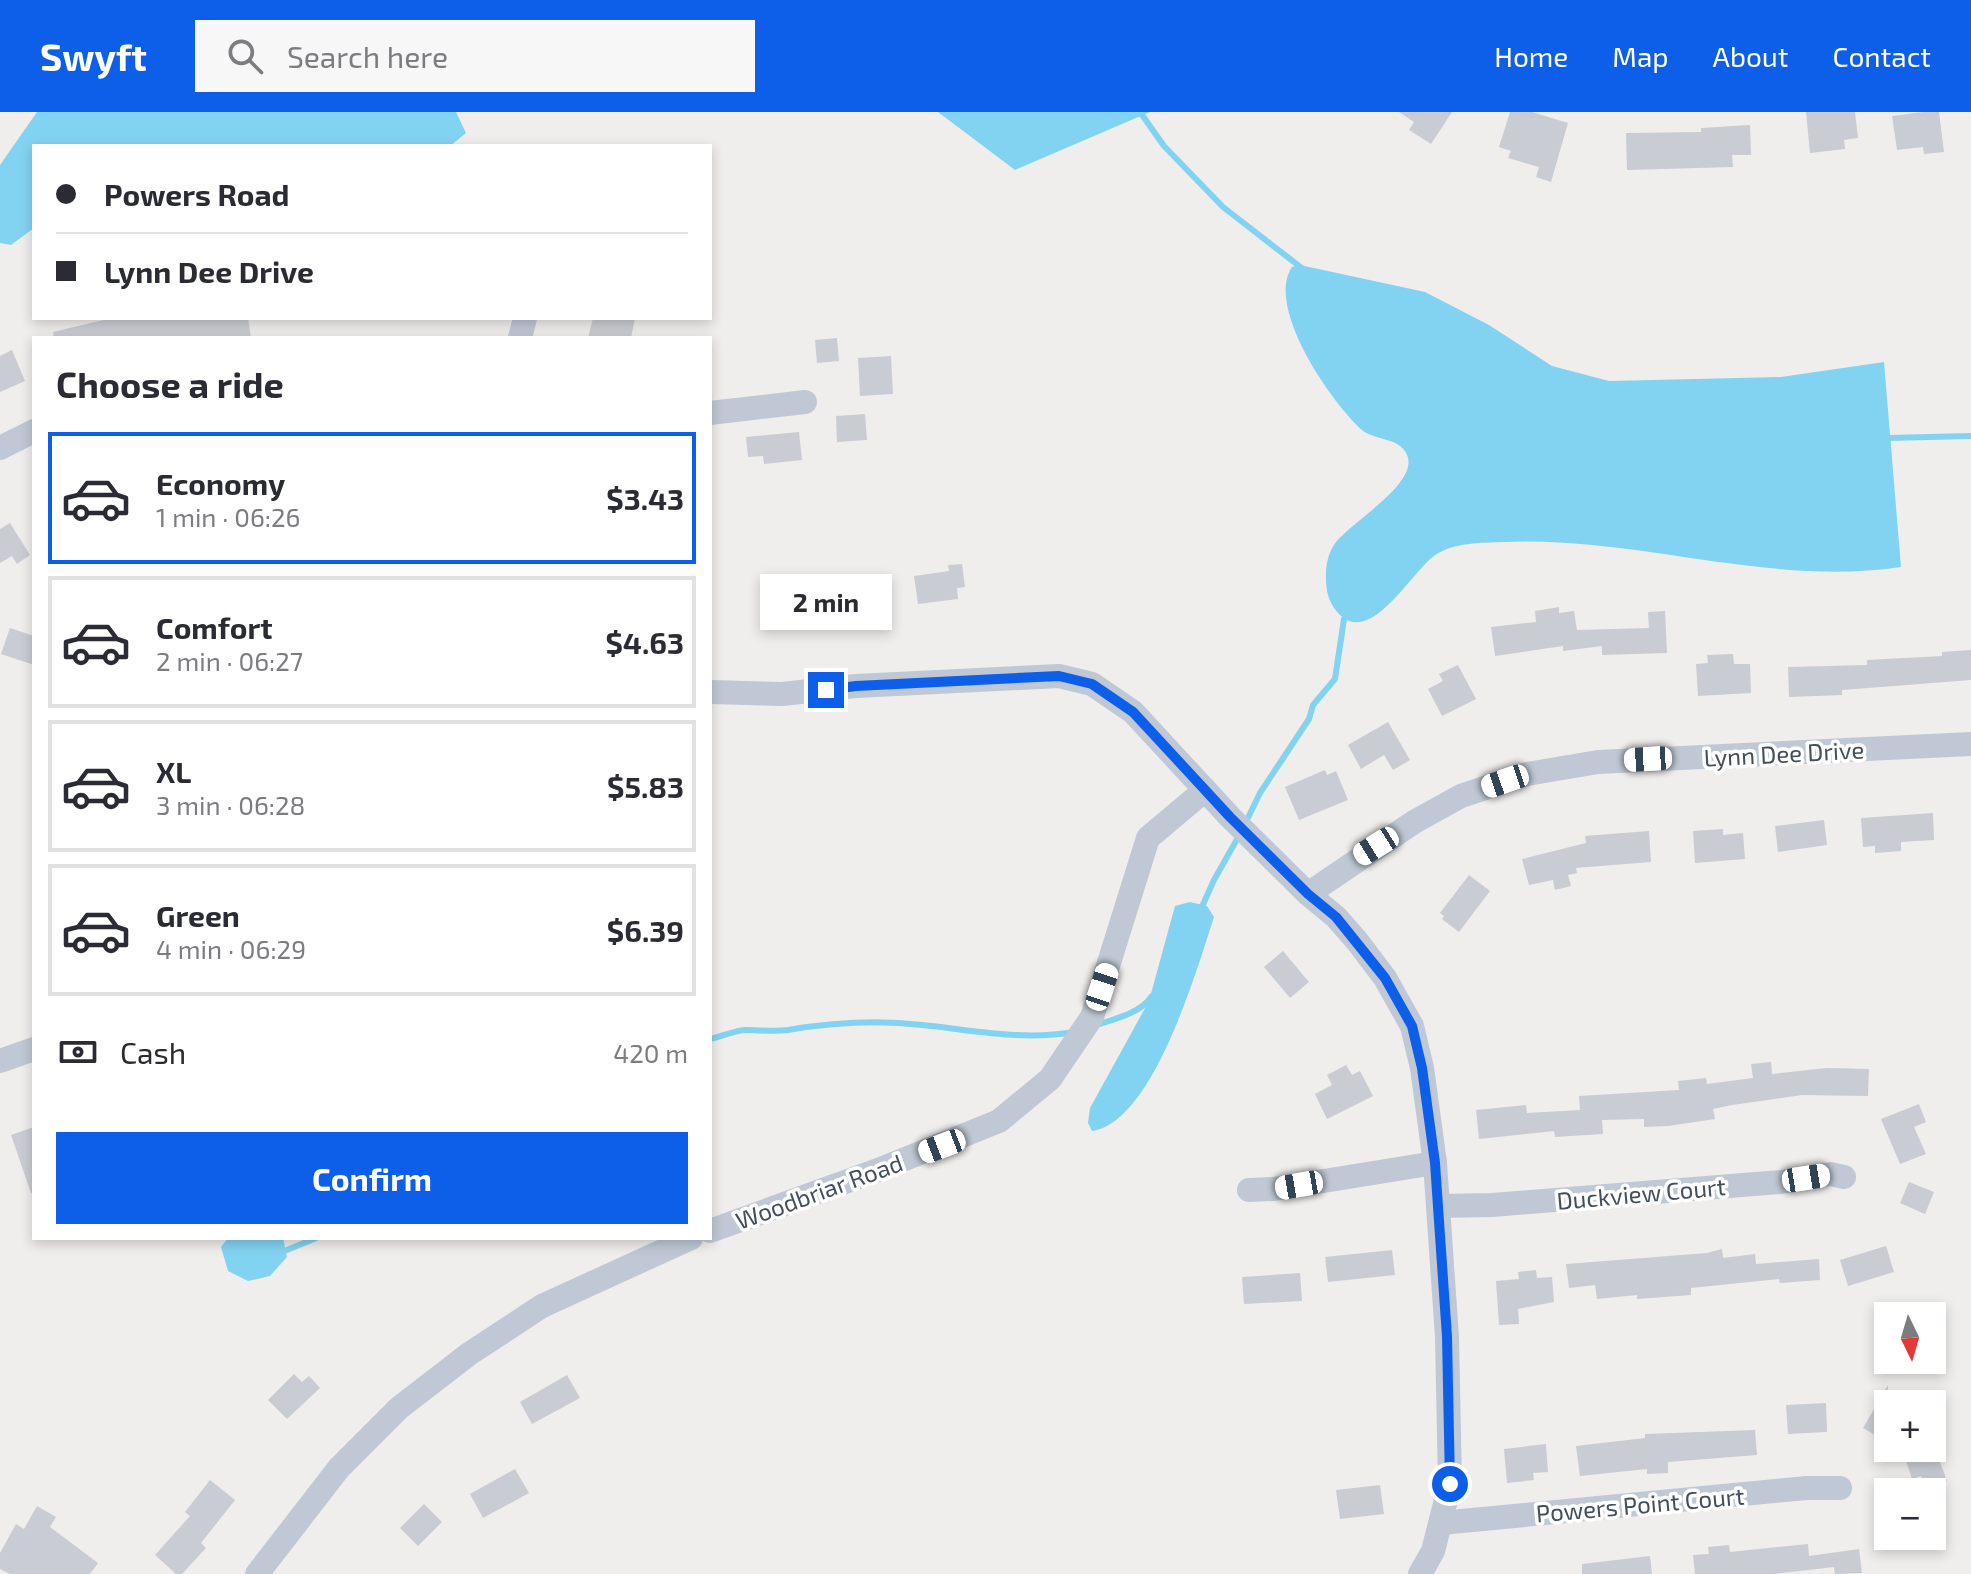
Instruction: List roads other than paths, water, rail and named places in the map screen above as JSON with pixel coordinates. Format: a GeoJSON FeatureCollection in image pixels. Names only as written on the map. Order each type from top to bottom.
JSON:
{"type":"FeatureCollection","features":[{"type":"Feature","properties":{"kind":"street"},"geometry":{"type":"LineString","coordinates":[[712,413],[805,402]]}},
{"type":"Feature","properties":{"kind":"street"},"geometry":{"type":"LineString","coordinates":[[0,448],[32,432]]}},
{"type":"Feature","properties":{"kind":"street"},"geometry":{"type":"LineString","coordinates":[[712,692],[782,694],[856,686],[1059,676],[1092,684],[1117,698],[1357,941],[1385,978],[1412,1026],[1422,1068],[1435,1163],[1450,1411],[1450,1484],[1433,1551],[1420,1574]]}},
{"type":"Feature","properties":{"kind":"street","name":"Lynn Dee Drive"},"geometry":{"type":"LineString","coordinates":[[1308,894],[1357,858],[1461,796],[1527,774],[1598,762],[1971,744]]}},
{"type":"Feature","properties":{"kind":"street","name":"Woodbriar Road"},"geometry":{"type":"LineString","coordinates":[[712,1230],[878,1170],[999,1121],[1050,1079],[1092,1017],[1148,838],[1205,790]]}},
{"type":"Feature","properties":{"kind":"street"},"geometry":{"type":"LineString","coordinates":[[0,1061],[32,1050]]}},
{"type":"Feature","properties":{"kind":"street"},"geometry":{"type":"LineString","coordinates":[[1249,1190],[1274,1189],[1435,1163]]}},
{"type":"Feature","properties":{"kind":"street","name":"Duckview Court"},"geometry":{"type":"LineString","coordinates":[[1438,1206],[1492,1205],[1781,1182],[1830,1174],[1844,1177]]}},
{"type":"Feature","properties":{"kind":"street"},"geometry":{"type":"LineString","coordinates":[[257,1574],[339,1468],[399,1408],[469,1354],[542,1306],[687,1240]]}},
{"type":"Feature","properties":{"kind":"street","name":"Powers Point Court"},"geometry":{"type":"LineString","coordinates":[[1441,1523],[1806,1488],[1840,1488]]}},
{"type":"Feature","properties":{"kind":"water"},"geometry":{"type":"Polygon","coordinates":[[[37,112],[456,112],[466,133],[452,144],[32,144],[32,229],[11,245],[0,243],[0,165],[37,112]]]}},
{"type":"Feature","properties":{"kind":"water"},"geometry":{"type":"Polygon","coordinates":[[[938,112],[1150,112],[1015,170],[938,112]]]}},
{"type":"Feature","properties":{"kind":"water"},"geometry":{"type":"Polygon","coordinates":[[[1300,265],[1425,292],[1489,325],[1552,366],[1609,381],[1781,377],[1884,362],[1901,567],[1802,571],[1604,546],[1554,542],[1477,543],[1442,551],[1434,556],[1394,600],[1370,619],[1358,622],[1343,618],[1328,595],[1326,573],[1329,556],[1341,536],[1393,491],[1408,466],[1407,455],[1399,445],[1367,433],[1349,417],[1305,353],[1287,305],[1286,284],[1292,267],[1300,265]]]}},
{"type":"Feature","properties":{"kind":"water"},"geometry":{"type":"Polygon","coordinates":[[[1190,902],[1207,906],[1214,917],[1170,1040],[1134,1102],[1114,1122],[1092,1131],[1088,1123],[1090,1108],[1149,1001],[1175,906],[1190,902]]]}},
{"type":"Feature","properties":{"kind":"water"},"geometry":{"type":"Polygon","coordinates":[[[226,1240],[283,1240],[287,1257],[270,1276],[248,1281],[228,1271],[221,1247],[226,1240]]]}},
{"type":"Feature","properties":{"kind":"waterway"},"geometry":{"type":"LineString","coordinates":[[1140,112],[1164,146],[1223,207],[1303,269]]}},
{"type":"Feature","properties":{"kind":"waterway"},"geometry":{"type":"LineString","coordinates":[[1887,438],[1971,436]]}},
{"type":"Feature","properties":{"kind":"waterway"},"geometry":{"type":"LineString","coordinates":[[1245,824],[1260,793],[1309,719],[1313,705],[1335,679],[1344,619],[1349,613]]}},
{"type":"Feature","properties":{"kind":"waterway"},"geometry":{"type":"LineString","coordinates":[[1201,909],[1240,834]]}},
{"type":"Feature","properties":{"kind":"waterway"},"geometry":{"type":"LineString","coordinates":[[1096,1025],[1134,1011],[1152,996]]}},
{"type":"Feature","properties":{"kind":"waterway"},"geometry":{"type":"LineString","coordinates":[[712,1038],[742,1030],[782,1031],[872,1023],[906,1023],[1017,1035],[1074,1032]]}},
{"type":"Feature","properties":{"kind":"waterway"},"geometry":{"type":"LineString","coordinates":[[282,1252],[311,1240]]}}]}
